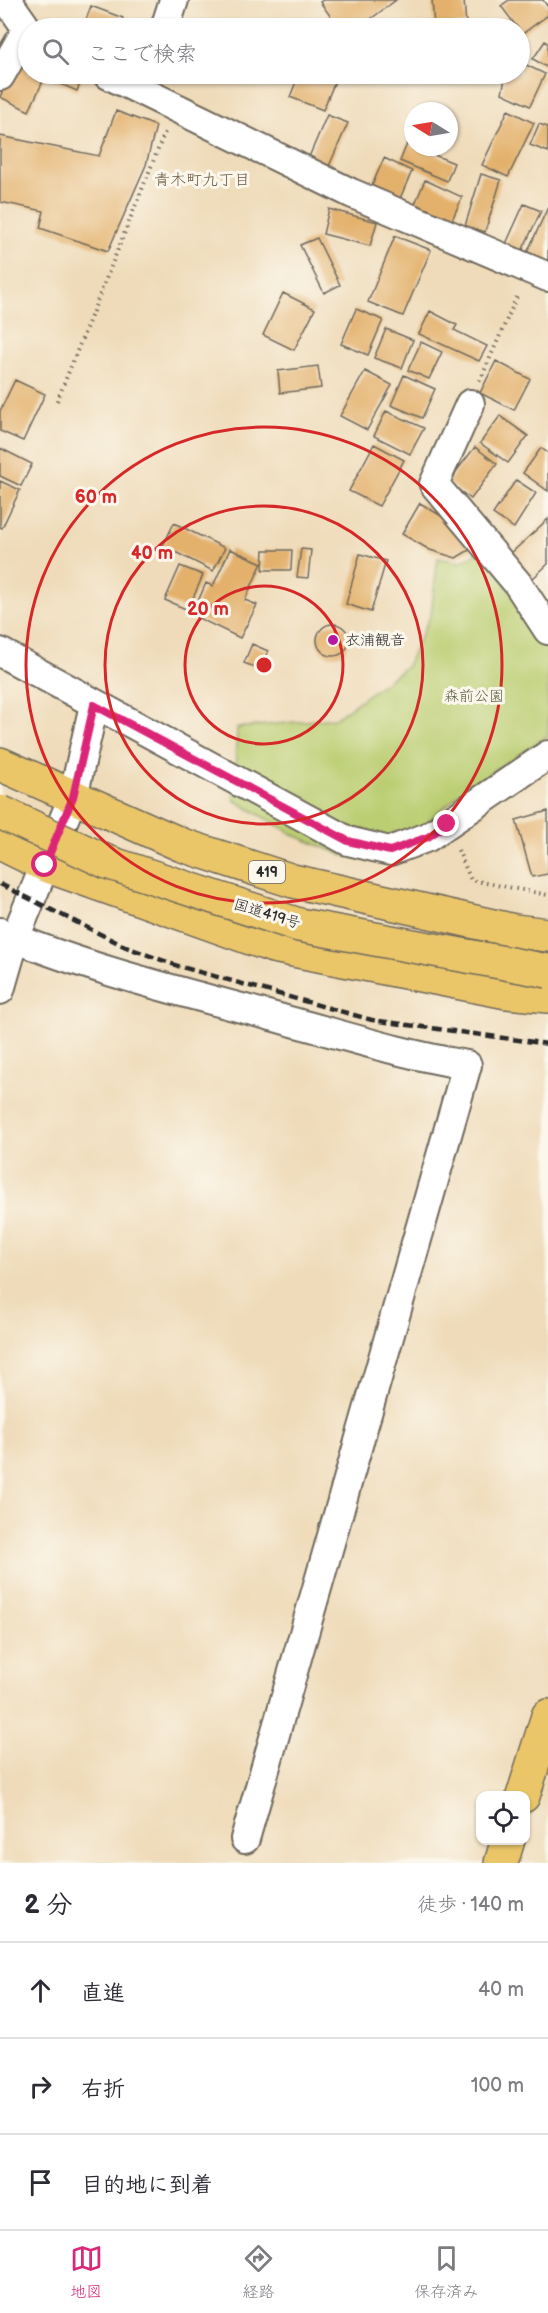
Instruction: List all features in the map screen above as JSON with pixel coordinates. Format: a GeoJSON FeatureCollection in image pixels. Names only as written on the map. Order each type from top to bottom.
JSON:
{"type":"FeatureCollection","features":[{"type":"Feature","properties":{"kind":"highway","name":"419"},"geometry":{"type":"LineString","coordinates":[[0,764],[182,845],[294,881],[515,931],[548,935]]}},
{"type":"Feature","properties":{"kind":"highway","name":"国道419号"},"geometry":{"type":"LineString","coordinates":[[0,812],[107,862],[299,925],[548,971]]}},
{"type":"Feature","properties":{"kind":"highway"},"geometry":{"type":"LineString","coordinates":[[0,843],[45,865],[273,946],[507,992],[548,996]]}},
{"type":"Feature","properties":{"kind":"highway"},"geometry":{"type":"LineString","coordinates":[[524,1791],[548,1716]]}},
{"type":"Feature","properties":{"kind":"highway"},"geometry":{"type":"LineString","coordinates":[[501,1863],[506,1845]]}},
{"type":"Feature","properties":{"kind":"street"},"geometry":{"type":"LineString","coordinates":[[7,0],[20,18]]}},
{"type":"Feature","properties":{"kind":"street"},"geometry":{"type":"LineString","coordinates":[[168,18],[174,0]]}},
{"type":"Feature","properties":{"kind":"street"},"geometry":{"type":"LineString","coordinates":[[0,76],[18,46]]}},
{"type":"Feature","properties":{"kind":"street"},"geometry":{"type":"LineString","coordinates":[[149,84],[175,106],[351,193],[538,273]]}},
{"type":"Feature","properties":{"kind":"street"},"geometry":{"type":"LineString","coordinates":[[470,404],[434,484],[518,584],[548,630]]}},
{"type":"Feature","properties":{"kind":"street"},"geometry":{"type":"LineString","coordinates":[[0,652],[348,841],[390,851],[428,837],[548,755]]}},
{"type":"Feature","properties":{"kind":"street"},"geometry":{"type":"LineString","coordinates":[[0,990],[8,935],[45,865],[73,797],[94,705]]}},
{"type":"Feature","properties":{"kind":"street"},"geometry":{"type":"LineString","coordinates":[[8,935],[192,995],[417,1057],[466,1065],[245,1839]]}},
{"type":"Feature","properties":{"kind":"path"},"geometry":{"type":"LineString","coordinates":[[57,401],[175,106]]}},
{"type":"Feature","properties":{"kind":"path"},"geometry":{"type":"LineString","coordinates":[[470,404],[538,273]]}},
{"type":"Feature","properties":{"kind":"path"},"geometry":{"type":"LineString","coordinates":[[447,824],[471,880],[548,895]]}},
{"type":"Feature","properties":{"kind":"green space","name":"森前公園"},"geometry":{"type":"Polygon","coordinates":[[[483,550],[548,647],[548,736],[460,793],[424,826],[389,843],[345,856],[296,836],[234,800],[237,728],[336,718],[407,666],[431,614],[438,558],[460,562],[483,550]]]}},
{"type":"Feature","properties":{"kind":"building"},"geometry":{"type":"Polygon","coordinates":[[[323,0],[396,0],[372,18],[332,18],[320,2],[323,0]]]}},
{"type":"Feature","properties":{"kind":"building"},"geometry":{"type":"Polygon","coordinates":[[[432,0],[464,0],[466,18],[433,18],[432,0]]]}},
{"type":"Feature","properties":{"kind":"building"},"geometry":{"type":"Polygon","coordinates":[[[509,0],[543,0],[548,7],[548,15],[530,28],[530,18],[510,18],[501,6],[509,0]]]}},
{"type":"Feature","properties":{"kind":"building"},"geometry":{"type":"Polygon","coordinates":[[[91,6],[123,18],[87,18],[91,6]]]}},
{"type":"Feature","properties":{"kind":"building"},"geometry":{"type":"Polygon","coordinates":[[[545,41],[548,44],[548,68],[533,59],[545,41]]]}},
{"type":"Feature","properties":{"kind":"building"},"geometry":{"type":"Polygon","coordinates":[[[18,56],[18,84],[42,84],[29,111],[0,97],[18,56]]]}},
{"type":"Feature","properties":{"kind":"building"},"geometry":{"type":"Polygon","coordinates":[[[530,67],[545,74],[530,106],[502,93],[504,84],[530,84],[530,67]]]}},
{"type":"Feature","properties":{"kind":"building"},"geometry":{"type":"Polygon","coordinates":[[[61,84],[80,84],[77,91],[61,84]]]}},
{"type":"Feature","properties":{"kind":"building"},"geometry":{"type":"Polygon","coordinates":[[[295,84],[334,84],[323,110],[290,97],[295,84]]]}},
{"type":"Feature","properties":{"kind":"building"},"geometry":{"type":"Polygon","coordinates":[[[508,110],[534,123],[508,177],[482,165],[508,110]]]}},
{"type":"Feature","properties":{"kind":"building"},"geometry":{"type":"Polygon","coordinates":[[[116,111],[156,126],[146,165],[108,251],[40,228],[44,211],[0,202],[0,136],[99,156],[116,111]]]}},
{"type":"Feature","properties":{"kind":"building"},"geometry":{"type":"Polygon","coordinates":[[[327,115],[348,123],[329,166],[309,157],[327,115]]]}},
{"type":"Feature","properties":{"kind":"building"},"geometry":{"type":"Polygon","coordinates":[[[539,124],[548,127],[548,152],[530,145],[539,124]]]}},
{"type":"Feature","properties":{"kind":"building"},"geometry":{"type":"Polygon","coordinates":[[[404,151],[404,156],[437,156],[454,163],[447,181],[400,161],[404,151]]]}},
{"type":"Feature","properties":{"kind":"building"},"geometry":{"type":"Polygon","coordinates":[[[384,158],[412,171],[398,203],[370,190],[384,158]]]}},
{"type":"Feature","properties":{"kind":"building"},"geometry":{"type":"Polygon","coordinates":[[[481,174],[501,180],[485,232],[465,226],[481,174]]]}},
{"type":"Feature","properties":{"kind":"building"},"geometry":{"type":"Polygon","coordinates":[[[425,180],[462,197],[452,220],[415,204],[425,180]]]}},
{"type":"Feature","properties":{"kind":"building"},"geometry":{"type":"Polygon","coordinates":[[[524,204],[541,211],[521,253],[505,246],[524,204]]]}},
{"type":"Feature","properties":{"kind":"building"},"geometry":{"type":"Polygon","coordinates":[[[548,207],[548,263],[527,253],[548,207]]]}},
{"type":"Feature","properties":{"kind":"building"},"geometry":{"type":"Polygon","coordinates":[[[329,209],[377,222],[370,246],[323,234],[329,209]]]}},
{"type":"Feature","properties":{"kind":"building"},"geometry":{"type":"Polygon","coordinates":[[[395,236],[431,250],[403,316],[368,302],[395,236]]]}},
{"type":"Feature","properties":{"kind":"building"},"geometry":{"type":"Polygon","coordinates":[[[317,238],[340,285],[324,293],[300,245],[317,238]]]}},
{"type":"Feature","properties":{"kind":"building"},"geometry":{"type":"Polygon","coordinates":[[[283,293],[315,309],[294,350],[263,335],[283,293]]]}},
{"type":"Feature","properties":{"kind":"building"},"geometry":{"type":"Polygon","coordinates":[[[356,309],[383,320],[368,355],[341,344],[356,309]]]}},
{"type":"Feature","properties":{"kind":"building"},"geometry":{"type":"Polygon","coordinates":[[[430,311],[457,325],[454,330],[487,346],[479,361],[419,334],[430,311]]]}},
{"type":"Feature","properties":{"kind":"building"},"geometry":{"type":"Polygon","coordinates":[[[386,329],[413,340],[402,368],[374,358],[386,329]]]}},
{"type":"Feature","properties":{"kind":"building"},"geometry":{"type":"Polygon","coordinates":[[[421,342],[442,352],[429,379],[408,370],[421,342]]]}},
{"type":"Feature","properties":{"kind":"building"},"geometry":{"type":"Polygon","coordinates":[[[496,361],[530,379],[514,410],[480,393],[496,361]]]}},
{"type":"Feature","properties":{"kind":"building"},"geometry":{"type":"Polygon","coordinates":[[[318,366],[321,388],[280,393],[278,371],[318,366]]]}},
{"type":"Feature","properties":{"kind":"building"},"geometry":{"type":"Polygon","coordinates":[[[365,371],[392,385],[367,430],[340,416],[365,371]]]}},
{"type":"Feature","properties":{"kind":"building"},"geometry":{"type":"Polygon","coordinates":[[[404,375],[435,389],[422,418],[391,405],[404,375]]]}},
{"type":"Feature","properties":{"kind":"building"},"geometry":{"type":"Polygon","coordinates":[[[15,380],[45,394],[23,441],[0,431],[0,411],[15,380]]]}},
{"type":"Feature","properties":{"kind":"building"},"geometry":{"type":"Polygon","coordinates":[[[386,411],[424,428],[410,454],[374,436],[386,411]]]}},
{"type":"Feature","properties":{"kind":"building"},"geometry":{"type":"Polygon","coordinates":[[[500,416],[528,436],[508,463],[480,443],[500,416]]]}},
{"type":"Feature","properties":{"kind":"building"},"geometry":{"type":"Polygon","coordinates":[[[374,444],[404,460],[379,506],[349,491],[374,444]]]}},
{"type":"Feature","properties":{"kind":"building"},"geometry":{"type":"Polygon","coordinates":[[[475,447],[497,464],[471,499],[448,482],[475,447]]]}},
{"type":"Feature","properties":{"kind":"building"},"geometry":{"type":"Polygon","coordinates":[[[0,448],[32,464],[21,486],[0,476],[0,448]]]}},
{"type":"Feature","properties":{"kind":"building"},"geometry":{"type":"Polygon","coordinates":[[[541,448],[548,453],[548,491],[523,473],[541,448]]]}},
{"type":"Feature","properties":{"kind":"building"},"geometry":{"type":"Polygon","coordinates":[[[516,480],[536,493],[514,528],[493,514],[516,480]]]}},
{"type":"Feature","properties":{"kind":"building"},"geometry":{"type":"Polygon","coordinates":[[[0,481],[20,490],[2,528],[0,527],[0,481]]]}},
{"type":"Feature","properties":{"kind":"building"},"geometry":{"type":"Polygon","coordinates":[[[420,503],[448,520],[476,546],[456,558],[430,550],[402,534],[420,503]]]}},
{"type":"Feature","properties":{"kind":"building"},"geometry":{"type":"Polygon","coordinates":[[[548,519],[548,564],[530,581],[507,557],[548,519]]]}},
{"type":"Feature","properties":{"kind":"building"},"geometry":{"type":"Polygon","coordinates":[[[174,523],[225,548],[213,571],[163,546],[174,523]]]}},
{"type":"Feature","properties":{"kind":"building"},"geometry":{"type":"Polygon","coordinates":[[[230,549],[262,563],[245,600],[257,605],[240,638],[192,615],[206,583],[213,586],[230,549]]]}},
{"type":"Feature","properties":{"kind":"building"},"geometry":{"type":"Polygon","coordinates":[[[301,549],[311,550],[308,578],[297,577],[301,549]]]}},
{"type":"Feature","properties":{"kind":"building"},"geometry":{"type":"Polygon","coordinates":[[[264,550],[292,550],[291,570],[263,570],[264,550]]]}},
{"type":"Feature","properties":{"kind":"building"},"geometry":{"type":"Polygon","coordinates":[[[360,554],[386,561],[371,612],[346,604],[360,554]]]}},
{"type":"Feature","properties":{"kind":"building"},"geometry":{"type":"Polygon","coordinates":[[[180,566],[203,575],[188,610],[165,600],[180,566]]]}},
{"type":"Feature","properties":{"kind":"building"},"geometry":{"type":"Polygon","coordinates":[[[333,624],[344,629],[349,640],[344,651],[333,656],[322,651],[317,640],[322,629],[333,624]]]}},
{"type":"Feature","properties":{"kind":"building"},"geometry":{"type":"Polygon","coordinates":[[[252,644],[268,651],[260,669],[244,663],[252,644]]]}},
{"type":"Feature","properties":{"kind":"building"},"geometry":{"type":"Polygon","coordinates":[[[548,811],[548,874],[532,877],[516,820],[548,811]]]}},
{"type":"Feature","properties":{"kind":"railway"},"geometry":{"type":"LineString","coordinates":[[0,884],[126,947],[178,966],[372,1020],[548,1044]]}},
{"type":"Feature","properties":{"kind":"place","name":"衣浦観音"},"geometry":{"type":"Point","coordinates":[333,640]}},
{"type":"Feature","properties":{"kind":"district","name":"青木町九丁目"},"geometry":{"type":"Point","coordinates":[202,180]}},
{"type":"Feature","properties":{"kind":"route"},"geometry":{"type":"LineString","coordinates":[[45,865],[73,797],[94,705],[348,841],[390,851],[428,837],[447,824]]}}]}
